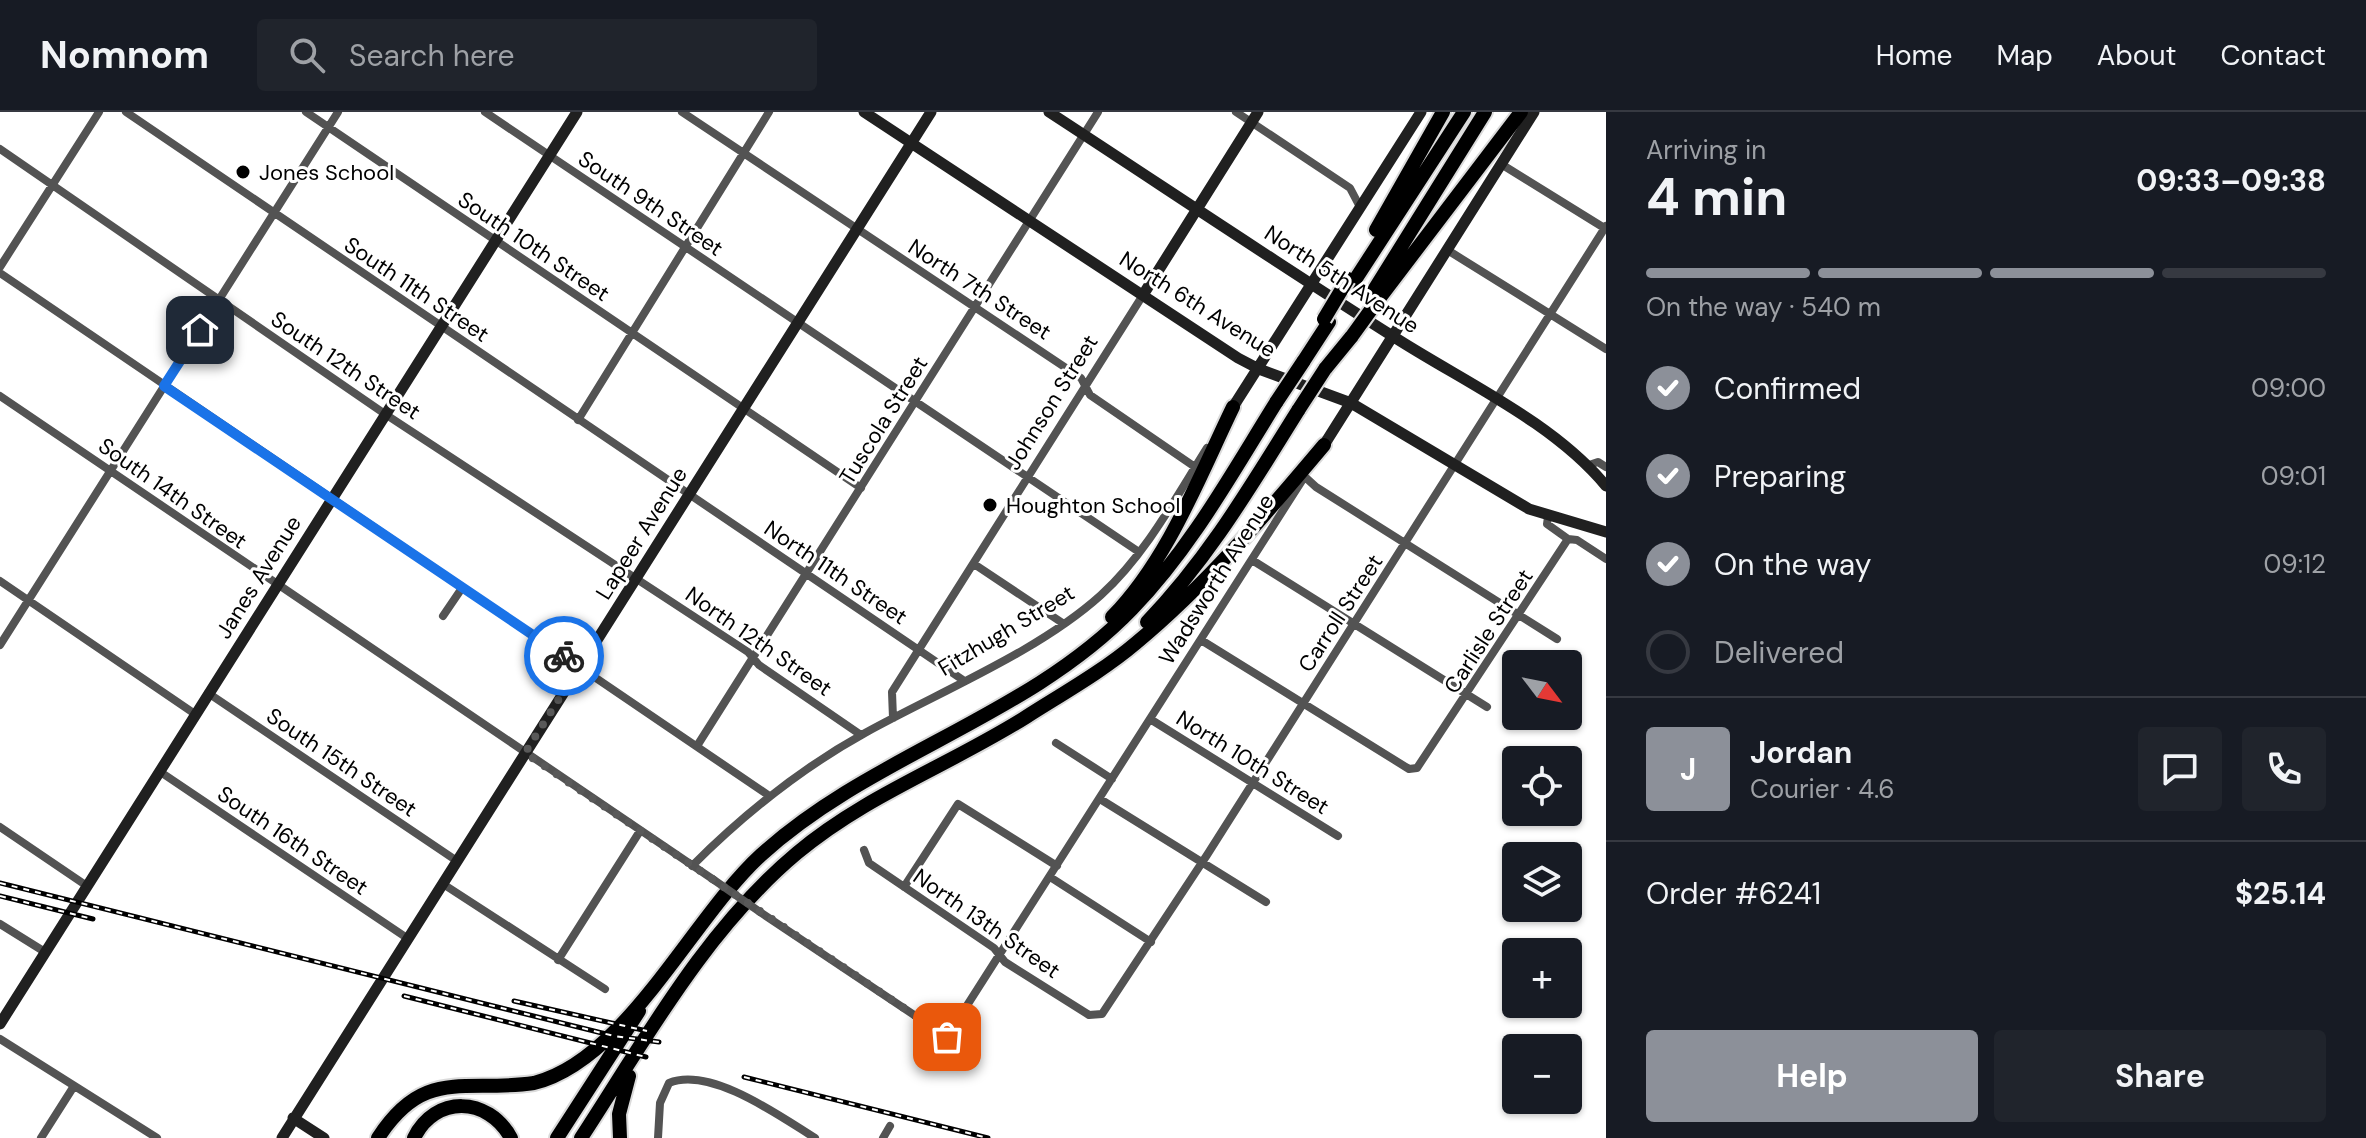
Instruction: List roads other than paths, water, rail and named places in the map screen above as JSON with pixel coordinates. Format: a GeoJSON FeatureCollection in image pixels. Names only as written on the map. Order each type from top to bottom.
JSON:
{"type":"FeatureCollection","features":[{"type":"Feature","properties":{"kind":"highway"},"geometry":{"type":"LineString","coordinates":[[1351,281],[1443,112]]}},
{"type":"Feature","properties":{"kind":"highway"},"geometry":{"type":"LineString","coordinates":[[557,1138],[660,977],[698,926],[758,858],[819,808],[1004,705],[1059,670],[1112,629],[1166,571],[1304,360],[1351,281],[1464,112]]}},
{"type":"Feature","properties":{"kind":"highway"},"geometry":{"type":"LineString","coordinates":[[1091,674],[1127,642],[1194,570],[1223,531],[1374,297],[1485,112]]}},
{"type":"Feature","properties":{"kind":"highway"},"geometry":{"type":"LineString","coordinates":[[1374,297],[1521,112]]}},
{"type":"Feature","properties":{"kind":"highway"},"geometry":{"type":"LineString","coordinates":[[1059,670],[1141,582],[1189,497],[1233,407]]}},
{"type":"Feature","properties":{"kind":"highway"},"geometry":{"type":"LineString","coordinates":[[581,1138],[711,947],[769,879],[798,852],[882,794],[1022,720],[1134,645],[1252,529],[1324,445]]}},
{"type":"Feature","properties":{"kind":"highway"},"geometry":{"type":"LineString","coordinates":[[378,1138],[398,1110],[425,1092],[525,1084],[569,1070],[592,1052],[660,977]]}},
{"type":"Feature","properties":{"kind":"highway"},"geometry":{"type":"LineString","coordinates":[[620,1138],[621,1099],[636,1055]]}},
{"type":"Feature","properties":{"kind":"highway"},"geometry":{"type":"LineString","coordinates":[[414,1138],[429,1116],[454,1105],[482,1110],[498,1121],[511,1138]]}},
{"type":"Feature","properties":{"kind":"street"},"geometry":{"type":"LineString","coordinates":[[99,112],[0,270],[164,386],[768,795]]}},
{"type":"Feature","properties":{"kind":"street","name":"South 11th Street"},"geometry":{"type":"LineString","coordinates":[[126,112],[689,495]]}},
{"type":"Feature","properties":{"kind":"street","name":"South 10th Street"},"geometry":{"type":"LineString","coordinates":[[306,112],[743,410]]}},
{"type":"Feature","properties":{"kind":"street"},"geometry":{"type":"LineString","coordinates":[[0,645],[338,112]]}},
{"type":"Feature","properties":{"kind":"street","name":"South 9th Street"},"geometry":{"type":"LineString","coordinates":[[485,112],[1139,552]]}},
{"type":"Feature","properties":{"kind":"street","name":"Janes Avenue"},"geometry":{"type":"LineString","coordinates":[[0,1024],[577,112]]}},
{"type":"Feature","properties":{"kind":"street","name":"North 7th Street"},"geometry":{"type":"LineString","coordinates":[[682,112],[1081,378],[1090,395],[1195,467]]}},
{"type":"Feature","properties":{"kind":"street"},"geometry":{"type":"LineString","coordinates":[[578,420],[769,112]]}},
{"type":"Feature","properties":{"kind":"street","name":"North 6th Avenue"},"geometry":{"type":"LineString","coordinates":[[864,112],[1259,369],[1351,403],[1548,517],[1606,532]]}},
{"type":"Feature","properties":{"kind":"street","name":"Lapeer Avenue"},"geometry":{"type":"LineString","coordinates":[[282,1138],[931,112]]}},
{"type":"Feature","properties":{"kind":"street","name":"North 5th Avenue"},"geometry":{"type":"LineString","coordinates":[[1049,112],[1393,337],[1566,445],[1589,465],[1606,486]]}},
{"type":"Feature","properties":{"kind":"street","name":"Tuscola Street"},"geometry":{"type":"LineString","coordinates":[[697,746],[1098,112]]}},
{"type":"Feature","properties":{"kind":"street"},"geometry":{"type":"LineString","coordinates":[[1236,112],[1255,117],[1350,188],[1360,207]]}},
{"type":"Feature","properties":{"kind":"street","name":"Fitzhugh Street"},"geometry":{"type":"LineString","coordinates":[[692,866],[768,795],[861,735],[1064,624],[1103,593],[1139,552],[1421,112]]}},
{"type":"Feature","properties":{"kind":"street","name":"Wadsworth Avenue"},"geometry":{"type":"LineString","coordinates":[[929,1065],[1449,251],[1534,112]]}},
{"type":"Feature","properties":{"kind":"street","name":"Johnson Street"},"geometry":{"type":"LineString","coordinates":[[893,718],[892,692],[1255,117]]}},
{"type":"Feature","properties":{"kind":"street","name":"South 12th Street"},"geometry":{"type":"LineString","coordinates":[[0,149],[385,414],[636,578]]}},
{"type":"Feature","properties":{"kind":"street"},"geometry":{"type":"LineString","coordinates":[[1501,164],[1606,228]]}},
{"type":"Feature","properties":{"kind":"street","name":"Carroll Street"},"geometry":{"type":"LineString","coordinates":[[1098,1016],[1202,863],[1606,228]]}},
{"type":"Feature","properties":{"kind":"street"},"geometry":{"type":"LineString","coordinates":[[1449,251],[1606,349]]}},
{"type":"Feature","properties":{"kind":"street","name":"South 14th Street"},"geometry":{"type":"LineString","coordinates":[[0,396],[276,586],[947,1037]]}},
{"type":"Feature","properties":{"kind":"street"},"geometry":{"type":"LineString","coordinates":[[743,410],[861,488]]}},
{"type":"Feature","properties":{"kind":"street"},"geometry":{"type":"LineString","coordinates":[[1589,465],[1598,462],[1606,467]]}},
{"type":"Feature","properties":{"kind":"street"},"geometry":{"type":"LineString","coordinates":[[1304,476],[1405,545],[1557,639]]}},
{"type":"Feature","properties":{"kind":"street","name":"North 11th Street"},"geometry":{"type":"LineString","coordinates":[[689,495],[963,680]]}},
{"type":"Feature","properties":{"kind":"street"},"geometry":{"type":"LineString","coordinates":[[1548,517],[1547,524],[1606,559]]}},
{"type":"Feature","properties":{"kind":"street","name":"Carlisle Street"},"geometry":{"type":"LineString","coordinates":[[1304,702],[1409,769],[1417,768],[1469,695],[1568,539]]}},
{"type":"Feature","properties":{"kind":"street"},"geometry":{"type":"LineString","coordinates":[[1252,560],[1487,707]]}},
{"type":"Feature","properties":{"kind":"street"},"geometry":{"type":"LineString","coordinates":[[974,564],[1064,624]]}},
{"type":"Feature","properties":{"kind":"street","name":"North 12th Street"},"geometry":{"type":"LineString","coordinates":[[636,578],[861,735]]}},
{"type":"Feature","properties":{"kind":"street"},"geometry":{"type":"LineString","coordinates":[[0,581],[195,714]]}},
{"type":"Feature","properties":{"kind":"street"},"geometry":{"type":"LineString","coordinates":[[443,616],[462,588]]}},
{"type":"Feature","properties":{"kind":"street"},"geometry":{"type":"LineString","coordinates":[[1201,640],[1304,702]]}},
{"type":"Feature","properties":{"kind":"street","name":"South 15th Street"},"geometry":{"type":"LineString","coordinates":[[208,693],[457,861]]}},
{"type":"Feature","properties":{"kind":"street","name":"North 10th Street"},"geometry":{"type":"LineString","coordinates":[[1150,719],[1338,836]]}},
{"type":"Feature","properties":{"kind":"street"},"geometry":{"type":"LineString","coordinates":[[1056,743],[1112,779]]}},
{"type":"Feature","properties":{"kind":"street","name":"South 16th Street"},"geometry":{"type":"LineString","coordinates":[[159,771],[407,938]]}},
{"type":"Feature","properties":{"kind":"street"},"geometry":{"type":"LineString","coordinates":[[1100,799],[1266,902]]}},
{"type":"Feature","properties":{"kind":"street"},"geometry":{"type":"LineString","coordinates":[[904,887],[958,804],[1057,866]]}},
{"type":"Feature","properties":{"kind":"street"},"geometry":{"type":"LineString","coordinates":[[0,827],[87,886]]}},
{"type":"Feature","properties":{"kind":"street"},"geometry":{"type":"LineString","coordinates":[[558,960],[640,831]]}},
{"type":"Feature","properties":{"kind":"street","name":"North 13th Street"},"geometry":{"type":"LineString","coordinates":[[864,850],[869,863],[994,948],[999,956],[1089,1015],[1098,1016]]}},
{"type":"Feature","properties":{"kind":"street"},"geometry":{"type":"LineString","coordinates":[[1050,877],[1151,942]]}},
{"type":"Feature","properties":{"kind":"street"},"geometry":{"type":"LineString","coordinates":[[443,884],[605,989]]}},
{"type":"Feature","properties":{"kind":"street"},"geometry":{"type":"LineString","coordinates":[[0,924],[45,952]]}},
{"type":"Feature","properties":{"kind":"street"},"geometry":{"type":"LineString","coordinates":[[0,1039],[157,1138]]}},
{"type":"Feature","properties":{"kind":"street"},"geometry":{"type":"LineString","coordinates":[[658,1138],[660,1103],[669,1083],[681,1080],[738,1091],[815,1138]]}},
{"type":"Feature","properties":{"kind":"street"},"geometry":{"type":"LineString","coordinates":[[41,1138],[74,1086]]}},
{"type":"Feature","properties":{"kind":"street"},"geometry":{"type":"LineString","coordinates":[[293,1118],[324,1138]]}},
{"type":"Feature","properties":{"kind":"street"},"geometry":{"type":"LineString","coordinates":[[883,1138],[890,1126]]}},
{"type":"Feature","properties":{"kind":"railway"},"geometry":{"type":"LineString","coordinates":[[0,883],[614,1036],[659,1042]]}},
{"type":"Feature","properties":{"kind":"railway"},"geometry":{"type":"LineString","coordinates":[[0,896],[93,919]]}},
{"type":"Feature","properties":{"kind":"railway"},"geometry":{"type":"LineString","coordinates":[[404,996],[646,1057]]}},
{"type":"Feature","properties":{"kind":"railway"},"geometry":{"type":"LineString","coordinates":[[514,1001],[647,1031]]}},
{"type":"Feature","properties":{"kind":"railway"},"geometry":{"type":"LineString","coordinates":[[744,1077],[988,1138]]}},
{"type":"Feature","properties":{"kind":"place","name":"Jones School"},"geometry":{"type":"Point","coordinates":[243,172]}},
{"type":"Feature","properties":{"kind":"place","name":"Houghton School"},"geometry":{"type":"Point","coordinates":[990,505]}}]}
